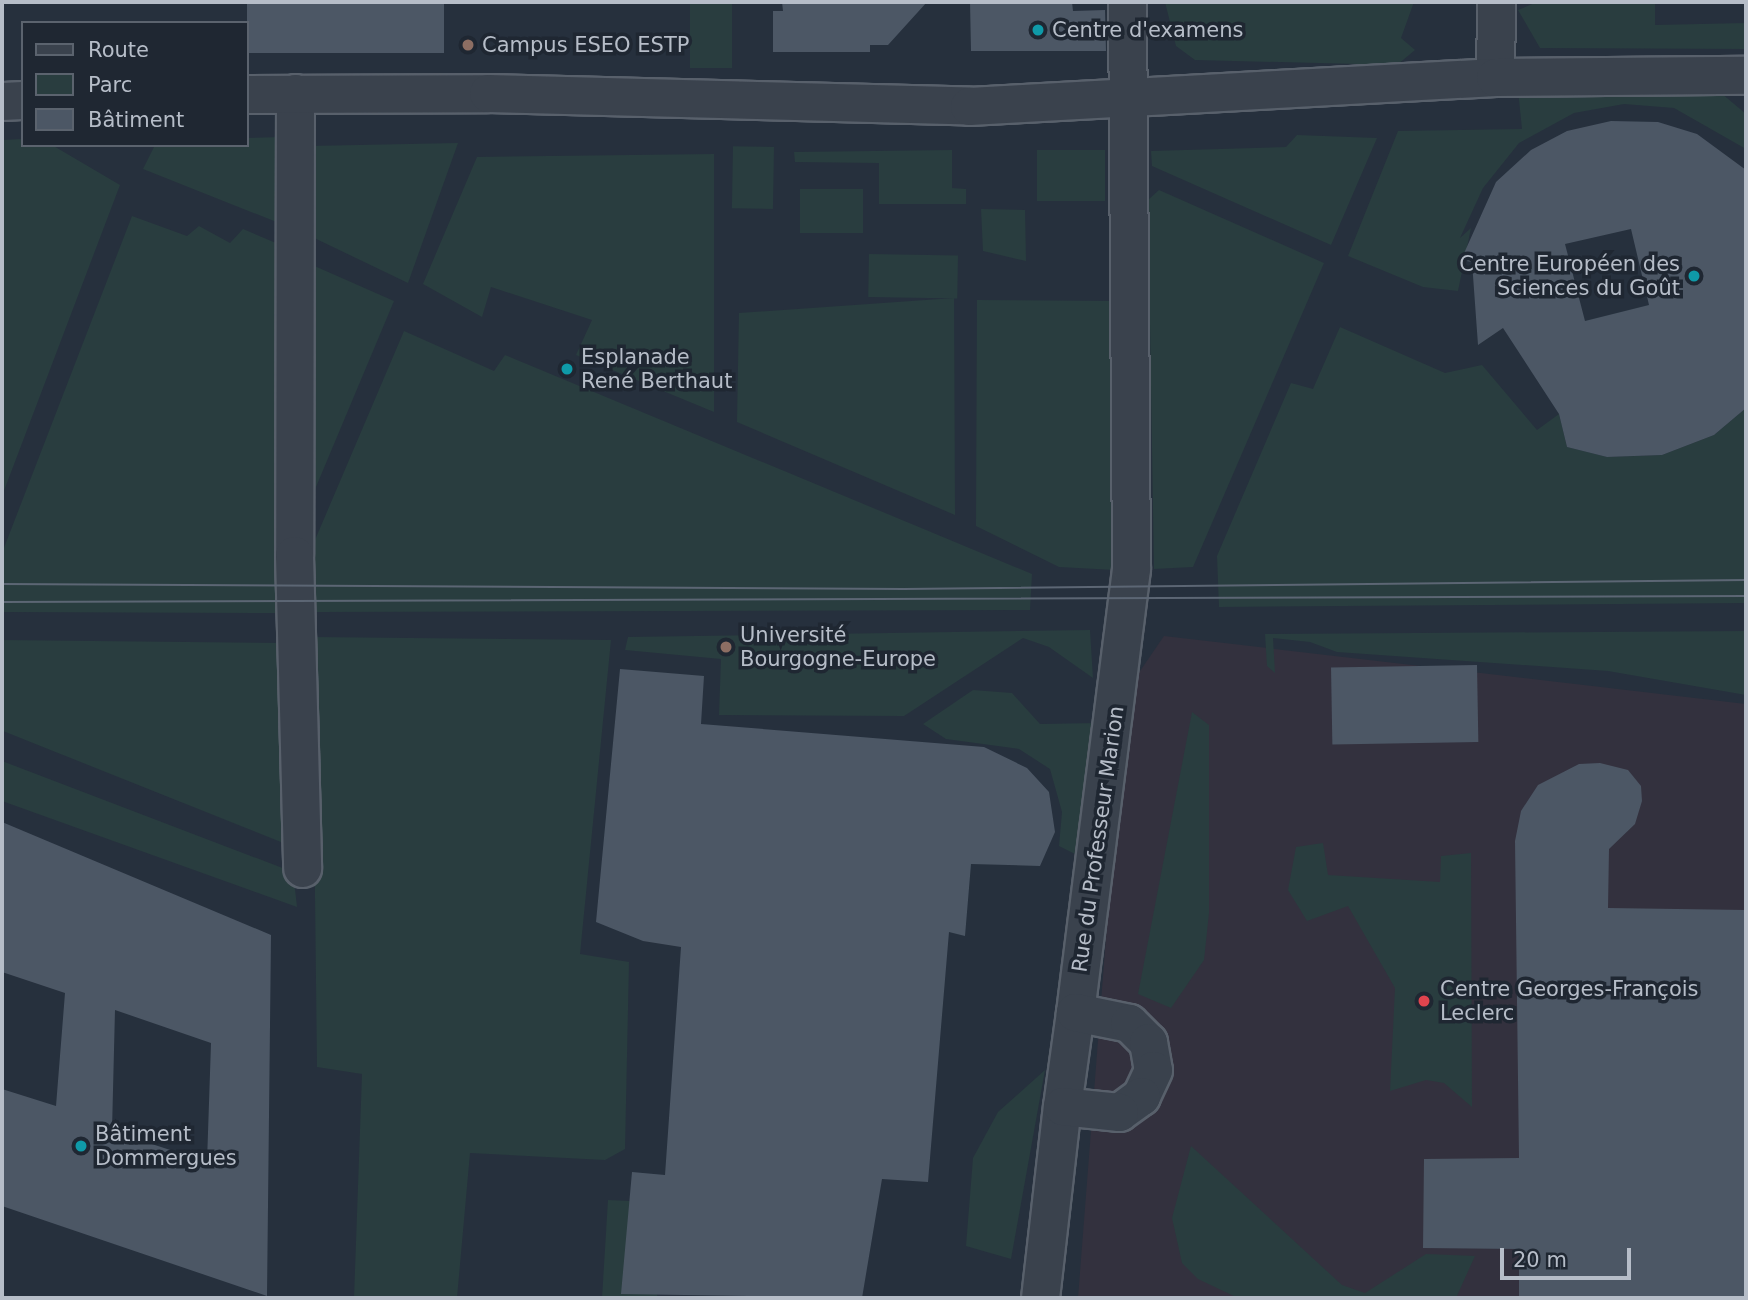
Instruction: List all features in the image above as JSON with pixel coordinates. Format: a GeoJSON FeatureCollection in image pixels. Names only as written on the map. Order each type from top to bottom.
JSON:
{"type":"FeatureCollection","features":[{"type":"Feature","properties":{"kind":"street","name":"Rue du Professeur Marion"},"geometry":{"type":"LineString","coordinates":[[1040,1298],[1131,569],[1130,99],[1127,2]]}},
{"type":"Feature","properties":{"kind":"street"},"geometry":{"type":"LineString","coordinates":[[1495,77],[1496,2]]}},
{"type":"Feature","properties":{"kind":"street"},"geometry":{"type":"LineString","coordinates":[[248,94],[969,106],[1495,77],[1746,75]]}},
{"type":"Feature","properties":{"kind":"street"},"geometry":{"type":"LineString","coordinates":[[295,93],[294,541],[302,868]]}},
{"type":"Feature","properties":{"kind":"street"},"geometry":{"type":"LineString","coordinates":[[2,101],[21,100]]}},
{"type":"Feature","properties":{"kind":"street"},"geometry":{"type":"LineString","coordinates":[[1062,1107],[1119,1112],[1141,1096],[1153,1070],[1148,1042],[1129,1023],[1075,1012]]}},
{"type":"Feature","properties":{"kind":"shaded area","name":"Centre Georges-François Leclerc"},"geometry":{"type":"Polygon","coordinates":[[[1164,636],[1746,704],[1746,1298],[1078,1298],[1125,693],[1164,636]]]}},
{"type":"Feature","properties":{"kind":"green space"},"geometry":{"type":"Polygon","coordinates":[[[690,2],[732,2],[732,68],[690,68],[690,2]]]}},
{"type":"Feature","properties":{"kind":"green space"},"geometry":{"type":"Polygon","coordinates":[[[1165,2],[1414,2],[1401,38],[1415,50],[1397,65],[1195,60],[1176,46],[1165,2]]]}},
{"type":"Feature","properties":{"kind":"green space"},"geometry":{"type":"Polygon","coordinates":[[[1537,2],[1655,2],[1655,25],[1746,23],[1746,49],[1540,48],[1518,10],[1537,2]]]}},
{"type":"Feature","properties":{"kind":"green space"},"geometry":{"type":"Polygon","coordinates":[[[1518,90],[1721,93],[1746,114],[1746,149],[1674,108],[1624,104],[1574,113],[1519,143],[1483,188],[1460,238],[1471,228],[1458,291],[1423,287],[1348,256],[1398,131],[1522,129],[1518,90]]]}},
{"type":"Feature","properties":{"kind":"green space"},"geometry":{"type":"Polygon","coordinates":[[[1297,135],[1377,138],[1331,245],[1152,166],[1151,151],[1286,147],[1297,135]]]}},
{"type":"Feature","properties":{"kind":"green space"},"geometry":{"type":"Polygon","coordinates":[[[282,137],[284,225],[143,169],[154,147],[248,147],[248,138],[282,137]]]}},
{"type":"Feature","properties":{"kind":"green space"},"geometry":{"type":"Polygon","coordinates":[[[21,139],[21,147],[55,147],[120,185],[2,496],[2,140],[21,139]]]}},
{"type":"Feature","properties":{"kind":"green space"},"geometry":{"type":"Polygon","coordinates":[[[458,143],[408,283],[308,235],[308,146],[458,143]]]}},
{"type":"Feature","properties":{"kind":"green space"},"geometry":{"type":"Polygon","coordinates":[[[733,146],[774,147],[773,209],[732,208],[733,146]]]}},
{"type":"Feature","properties":{"kind":"green space"},"geometry":{"type":"Polygon","coordinates":[[[952,150],[952,188],[966,189],[966,204],[879,204],[879,163],[795,162],[794,152],[952,150]]]}},
{"type":"Feature","properties":{"kind":"green space"},"geometry":{"type":"Polygon","coordinates":[[[1037,150],[1105,150],[1105,201],[1037,201],[1037,150]]]}},
{"type":"Feature","properties":{"kind":"green space"},"geometry":{"type":"Polygon","coordinates":[[[714,154],[714,412],[576,355],[592,320],[491,287],[482,317],[423,284],[477,157],[714,154]]]}},
{"type":"Feature","properties":{"kind":"green space"},"geometry":{"type":"Polygon","coordinates":[[[800,189],[863,189],[863,233],[800,233],[800,189]]]}},
{"type":"Feature","properties":{"kind":"green space"},"geometry":{"type":"Polygon","coordinates":[[[1159,190],[1324,263],[1193,567],[1154,569],[1148,200],[1159,190]]]}},
{"type":"Feature","properties":{"kind":"green space"},"geometry":{"type":"Polygon","coordinates":[[[981,209],[1025,210],[1026,261],[983,251],[981,209]]]}},
{"type":"Feature","properties":{"kind":"green space"},"geometry":{"type":"Polygon","coordinates":[[[132,216],[187,236],[199,226],[230,243],[243,229],[283,246],[283,613],[2,612],[2,553],[132,216]]]}},
{"type":"Feature","properties":{"kind":"green space"},"geometry":{"type":"Polygon","coordinates":[[[869,254],[958,256],[957,299],[868,297],[869,254]]]}},
{"type":"Feature","properties":{"kind":"green space"},"geometry":{"type":"Polygon","coordinates":[[[310,264],[394,301],[308,506],[310,264]]]}},
{"type":"Feature","properties":{"kind":"green space"},"geometry":{"type":"Polygon","coordinates":[[[954,298],[955,515],[737,422],[739,313],[954,298]]]}},
{"type":"Feature","properties":{"kind":"green space"},"geometry":{"type":"Polygon","coordinates":[[[977,300],[1114,301],[1115,570],[1059,567],[976,526],[977,300]]]}},
{"type":"Feature","properties":{"kind":"green space"},"geometry":{"type":"Polygon","coordinates":[[[1340,327],[1445,373],[1482,365],[1537,430],[1559,414],[1567,447],[1607,457],[1662,455],[1714,435],[1746,408],[1746,603],[1219,607],[1217,556],[1291,383],[1313,389],[1340,327]]]}},
{"type":"Feature","properties":{"kind":"green space"},"geometry":{"type":"Polygon","coordinates":[[[404,331],[494,371],[505,355],[1032,574],[1030,610],[315,612],[312,547],[404,331]]]}},
{"type":"Feature","properties":{"kind":"green space"},"geometry":{"type":"Polygon","coordinates":[[[1090,630],[1093,678],[1049,647],[1023,638],[904,716],[719,715],[721,659],[625,650],[628,637],[1090,630]]]}},
{"type":"Feature","properties":{"kind":"green space"},"geometry":{"type":"Polygon","coordinates":[[[1746,631],[1746,695],[1608,671],[1337,652],[1310,642],[1273,638],[1275,673],[1267,666],[1265,634],[1746,631]]]}},
{"type":"Feature","properties":{"kind":"green space"},"geometry":{"type":"Polygon","coordinates":[[[312,637],[611,640],[580,954],[629,962],[625,1149],[605,1160],[470,1153],[457,1298],[354,1298],[362,1074],[317,1067],[312,637]]]}},
{"type":"Feature","properties":{"kind":"green space"},"geometry":{"type":"Polygon","coordinates":[[[2,640],[289,643],[301,850],[3,731],[2,640]]]}},
{"type":"Feature","properties":{"kind":"green space"},"geometry":{"type":"Polygon","coordinates":[[[973,690],[1012,693],[1040,724],[1100,723],[1085,859],[1059,846],[1062,812],[1050,769],[1019,749],[946,739],[923,724],[973,690]]]}},
{"type":"Feature","properties":{"kind":"green space"},"geometry":{"type":"Polygon","coordinates":[[[1192,712],[1209,725],[1209,913],[1204,960],[1171,1008],[1138,994],[1192,712]]]}},
{"type":"Feature","properties":{"kind":"green space"},"geometry":{"type":"Polygon","coordinates":[[[2,761],[293,872],[297,907],[2,801],[2,761]]]}},
{"type":"Feature","properties":{"kind":"green space"},"geometry":{"type":"Polygon","coordinates":[[[1323,843],[1328,875],[1440,882],[1441,856],[1471,853],[1472,1107],[1444,1083],[1426,1080],[1390,1091],[1395,988],[1348,906],[1307,921],[1288,890],[1296,847],[1323,843]]]}},
{"type":"Feature","properties":{"kind":"green space"},"geometry":{"type":"Polygon","coordinates":[[[1045,1070],[1011,1259],[966,1246],[973,1158],[998,1112],[1045,1070]]]}},
{"type":"Feature","properties":{"kind":"green space"},"geometry":{"type":"Polygon","coordinates":[[[1191,1146],[1342,1285],[1365,1293],[1426,1254],[1475,1256],[1456,1298],[1238,1298],[1198,1279],[1182,1263],[1172,1218],[1191,1146]]]}},
{"type":"Feature","properties":{"kind":"green space"},"geometry":{"type":"Polygon","coordinates":[[[608,1200],[630,1201],[658,1298],[602,1298],[608,1200]]]}},
{"type":"Feature","properties":{"kind":"building"},"geometry":{"type":"Polygon","coordinates":[[[247,2],[444,2],[444,53],[248,53],[247,2]]]}},
{"type":"Feature","properties":{"kind":"building"},"geometry":{"type":"Polygon","coordinates":[[[782,2],[927,2],[888,45],[870,45],[870,52],[773,52],[773,11],[783,11],[782,2]]]}},
{"type":"Feature","properties":{"kind":"building"},"geometry":{"type":"Polygon","coordinates":[[[970,2],[1072,2],[1073,11],[1105,10],[1106,51],[971,51],[970,2]]]}},
{"type":"Feature","properties":{"kind":"building","name":"Centre Européen des Sciences du Goût"},"geometry":{"type":"Polygon","coordinates":[[[1611,121],[1658,122],[1697,134],[1746,170],[1746,408],[1714,435],[1662,455],[1607,457],[1567,447],[1559,414],[1503,328],[1478,345],[1472,262],[1461,260],[1496,182],[1531,150],[1567,131],[1611,121]],[[1631,229],[1565,244],[1585,321],[1649,305],[1631,229]]]}},
{"type":"Feature","properties":{"kind":"building"},"geometry":{"type":"Polygon","coordinates":[[[1477,665],[1478,742],[1332,745],[1331,668],[1477,665]]]}},
{"type":"Feature","properties":{"kind":"building"},"geometry":{"type":"Polygon","coordinates":[[[620,669],[704,676],[701,724],[984,747],[1027,768],[1049,792],[1055,832],[1040,866],[971,864],[965,936],[949,932],[928,1182],[882,1179],[862,1298],[621,1294],[632,1172],[665,1175],[681,947],[643,941],[596,922],[620,669]]]}},
{"type":"Feature","properties":{"kind":"building"},"geometry":{"type":"Polygon","coordinates":[[[1600,763],[1628,770],[1641,786],[1642,801],[1635,824],[1609,849],[1608,908],[1746,910],[1746,1298],[1519,1298],[1519,1249],[1423,1248],[1424,1159],[1519,1158],[1515,841],[1521,811],[1538,785],[1579,764],[1600,763]]]}},
{"type":"Feature","properties":{"kind":"building"},"geometry":{"type":"Polygon","coordinates":[[[2,822],[271,935],[267,1296],[2,1206],[2,1089],[56,1106],[65,993],[2,972],[2,822]],[[115,1010],[112,1131],[207,1162],[211,1043],[115,1010]]]}},
{"type":"Feature","properties":{"kind":"tram line"},"geometry":{"type":"LineString","coordinates":[[2,584],[904,589],[1746,580]]}},
{"type":"Feature","properties":{"kind":"tram line"},"geometry":{"type":"LineString","coordinates":[[2,602],[1746,596]]}},
{"type":"Feature","properties":{"kind":"place","name":"Centre d'examens"},"geometry":{"type":"Point","coordinates":[1038,30]}},
{"type":"Feature","properties":{"kind":"place","name":"Campus ESEO ESTP"},"geometry":{"type":"Point","coordinates":[468,45]}},
{"type":"Feature","properties":{"kind":"place","name":"Centre Européen des Sciences du Goût"},"geometry":{"type":"Point","coordinates":[1694,276]}},
{"type":"Feature","properties":{"kind":"place","name":"Esplanade René Berthaut"},"geometry":{"type":"Point","coordinates":[567,369]}},
{"type":"Feature","properties":{"kind":"place","name":"Université Bourgogne-Europe"},"geometry":{"type":"Point","coordinates":[726,647]}},
{"type":"Feature","properties":{"kind":"place","name":"Centre Georges-François Leclerc"},"geometry":{"type":"Point","coordinates":[1424,1001]}},
{"type":"Feature","properties":{"kind":"place","name":"Bâtiment Dommergues"},"geometry":{"type":"Point","coordinates":[81,1146]}}]}
